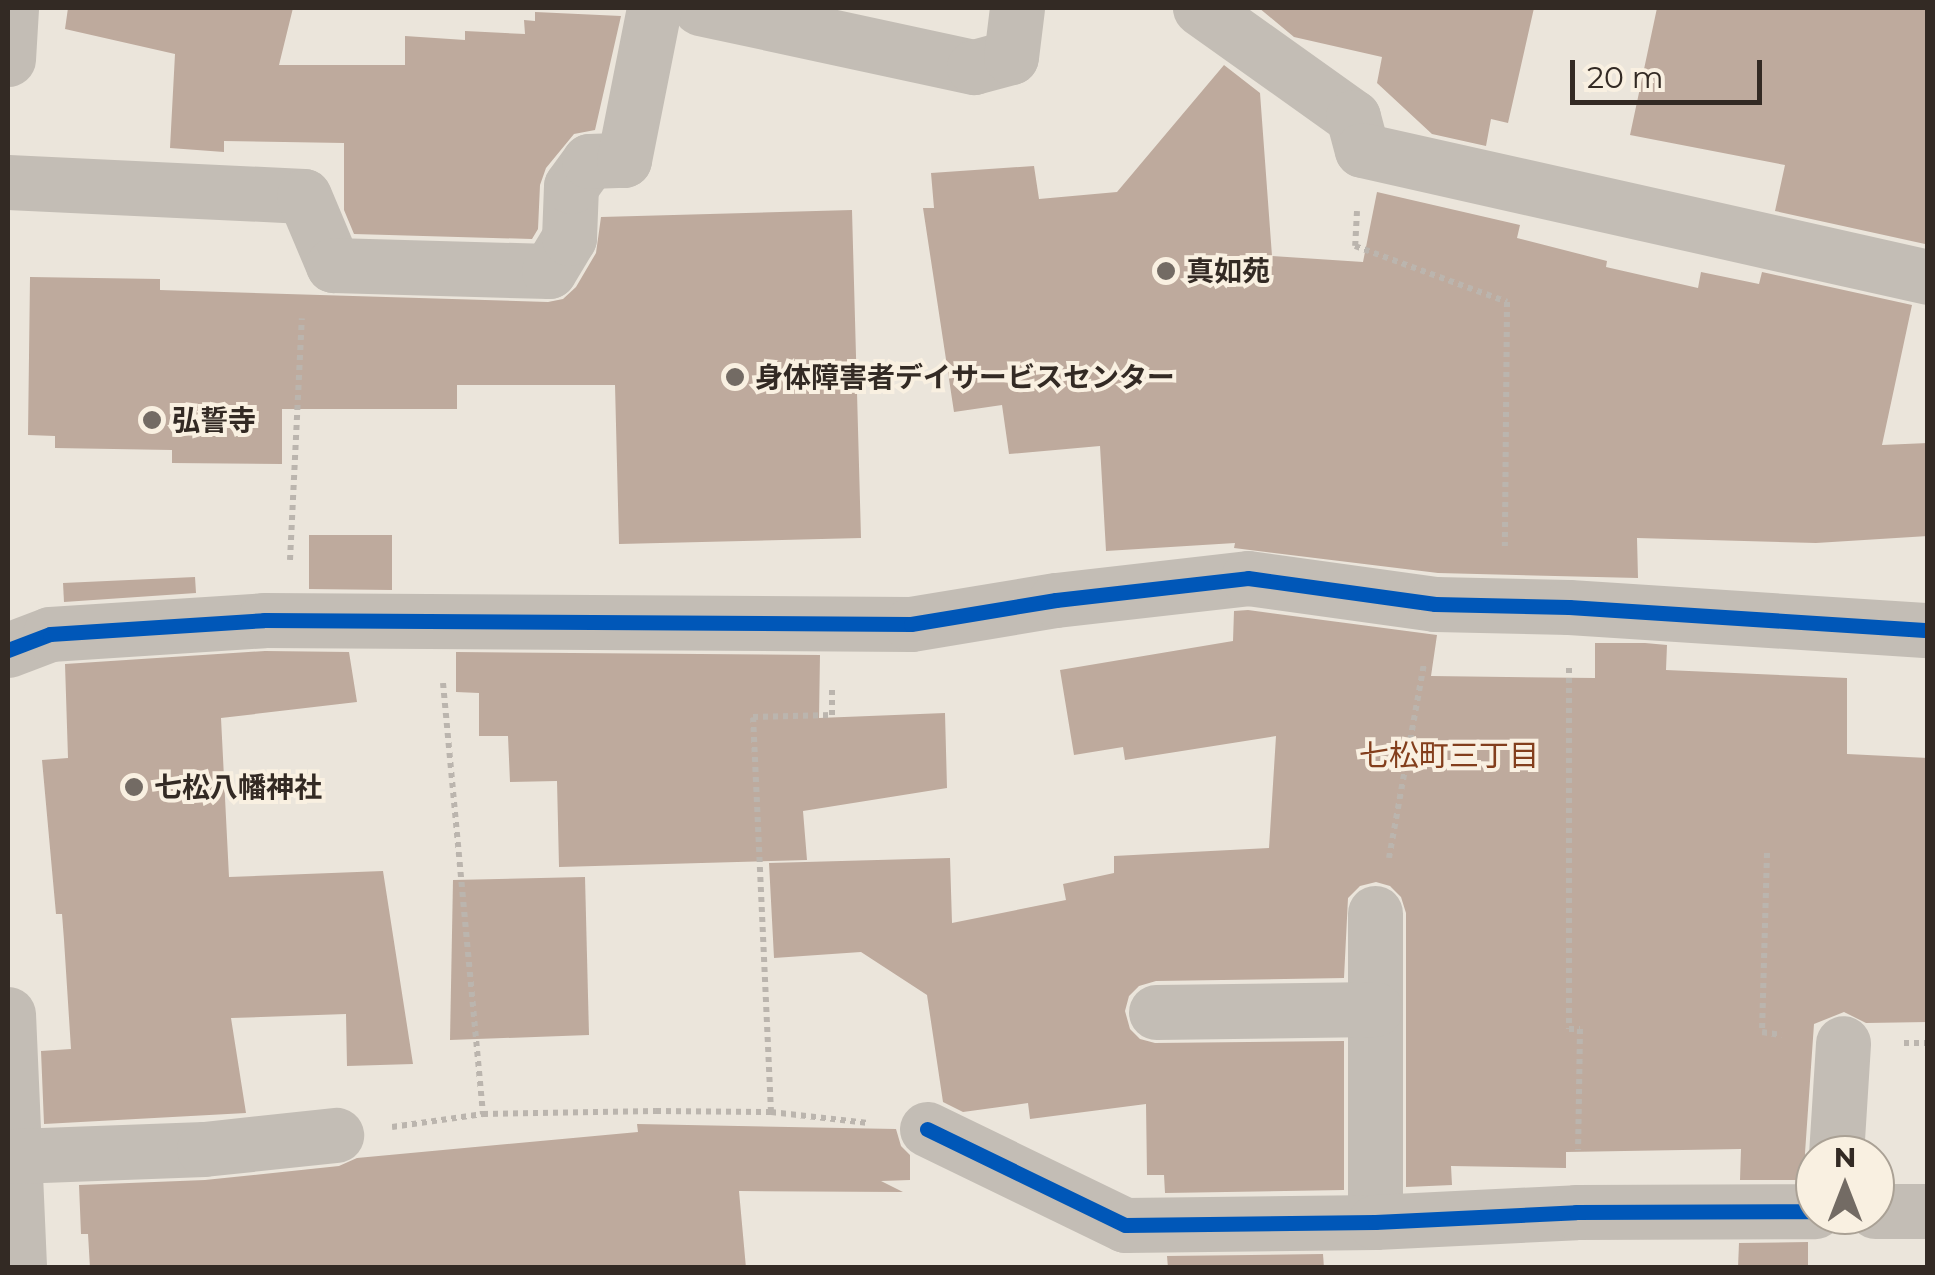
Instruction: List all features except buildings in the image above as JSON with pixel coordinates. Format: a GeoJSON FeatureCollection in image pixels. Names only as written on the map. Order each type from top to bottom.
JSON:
{"type":"FeatureCollection","features":[{"type":"Feature","properties":{"kind":"street"},"geometry":{"type":"LineString","coordinates":[[8,59],[11,8]]}},
{"type":"Feature","properties":{"kind":"street"},"geometry":{"type":"LineString","coordinates":[[8,182],[304,196],[333,265],[549,271],[569,238],[571,186],[589,161],[624,160],[654,8]]}},
{"type":"Feature","properties":{"kind":"street"},"geometry":{"type":"LineString","coordinates":[[700,8],[974,67],[1011,57],[1017,8]]}},
{"type":"Feature","properties":{"kind":"street"},"geometry":{"type":"LineString","coordinates":[[1200,8],[1353,117],[1362,150],[1928,277]]}},
{"type":"Feature","properties":{"kind":"street"},"geometry":{"type":"LineString","coordinates":[[8,650],[50,634],[287,621],[910,624],[1056,600],[1248,578],[1462,603],[1928,630]]}},
{"type":"Feature","properties":{"kind":"street"},"geometry":{"type":"LineString","coordinates":[[1375,913],[1375,1222]]}},
{"type":"Feature","properties":{"kind":"street"},"geometry":{"type":"LineString","coordinates":[[1156,1012],[1375,1009]]}},
{"type":"Feature","properties":{"kind":"street"},"geometry":{"type":"LineString","coordinates":[[8,1014],[15,1238]]}},
{"type":"Feature","properties":{"kind":"street"},"geometry":{"type":"LineString","coordinates":[[1837,1135],[1843,1043]]}},
{"type":"Feature","properties":{"kind":"street"},"geometry":{"type":"LineString","coordinates":[[927,1129],[1127,1246],[1375,1222],[1576,1212],[1795,1211]]}},
{"type":"Feature","properties":{"kind":"street"},"geometry":{"type":"LineString","coordinates":[[15,1156],[204,1150],[336,1134]]}},
{"type":"Feature","properties":{"kind":"street"},"geometry":{"type":"LineString","coordinates":[[1895,1211],[1928,1211]]}},
{"type":"Feature","properties":{"kind":"path"},"geometry":{"type":"LineString","coordinates":[[1362,150],[1355,246],[1507,302],[1508,538],[1462,603],[1375,913]]}},
{"type":"Feature","properties":{"kind":"path"},"geometry":{"type":"LineString","coordinates":[[287,621],[303,304]]}},
{"type":"Feature","properties":{"kind":"path"},"geometry":{"type":"LineString","coordinates":[[1570,607],[1570,1030],[1580,1030],[1576,1212]]}},
{"type":"Feature","properties":{"kind":"path"},"geometry":{"type":"LineString","coordinates":[[438,622],[483,1114]]}},
{"type":"Feature","properties":{"kind":"path"},"geometry":{"type":"LineString","coordinates":[[771,1112],[753,718],[832,715],[832,624]]}},
{"type":"Feature","properties":{"kind":"path"},"geometry":{"type":"LineString","coordinates":[[1766,853],[1762,1032],[1843,1043],[1928,1043]]}},
{"type":"Feature","properties":{"kind":"path"},"geometry":{"type":"LineString","coordinates":[[336,1134],[483,1114],[771,1112],[927,1129]]}},
{"type":"Feature","properties":{"kind":"cycle path"},"geometry":{"type":"LineString","coordinates":[[8,650],[50,634],[264,620],[911,624],[1056,600],[1248,578],[1435,604],[1569,607],[1928,630]]}},
{"type":"Feature","properties":{"kind":"cycle path"},"geometry":{"type":"LineString","coordinates":[[927,1129],[1125,1225],[1375,1222],[1576,1212],[1795,1211]]}},
{"type":"Feature","properties":{"kind":"place","name":"真如苑"},"geometry":{"type":"Point","coordinates":[1166,271]}},
{"type":"Feature","properties":{"kind":"place","name":"身体障害者デイサービスセンター"},"geometry":{"type":"Point","coordinates":[735,377]}},
{"type":"Feature","properties":{"kind":"place","name":"弘誓寺"},"geometry":{"type":"Point","coordinates":[152,420]}},
{"type":"Feature","properties":{"kind":"place","name":"七松八幡神社"},"geometry":{"type":"Point","coordinates":[134,787]}},
{"type":"Feature","properties":{"kind":"district","name":"七松町三丁目"},"geometry":{"type":"Point","coordinates":[1449,756]}}]}
